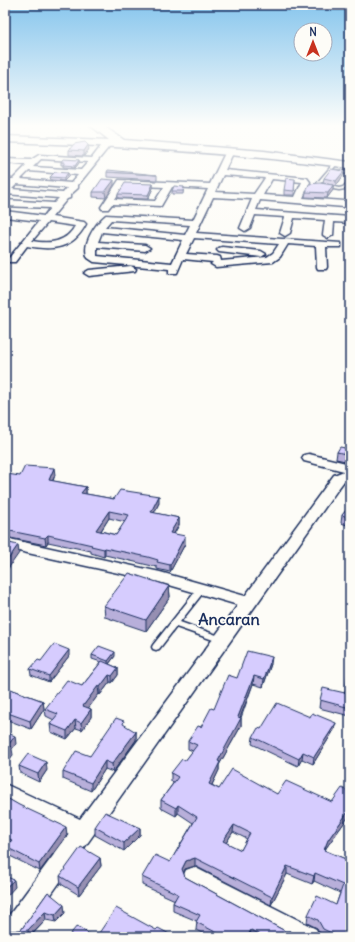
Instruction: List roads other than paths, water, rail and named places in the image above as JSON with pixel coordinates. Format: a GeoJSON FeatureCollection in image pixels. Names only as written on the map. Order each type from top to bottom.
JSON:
{"type":"FeatureCollection","features":[{"type":"Feature","properties":{"kind":"street"},"geometry":{"type":"LineString","coordinates":[[11,172],[28,169],[85,173]]}},
{"type":"Feature","properties":{"kind":"street"},"geometry":{"type":"LineString","coordinates":[[5,191],[28,169]]}},
{"type":"Feature","properties":{"kind":"street"},"geometry":{"type":"LineString","coordinates":[[12,260],[56,206],[67,196],[88,169]]}},
{"type":"Feature","properties":{"kind":"street"},"geometry":{"type":"LineString","coordinates":[[196,223],[109,218],[91,244],[91,256],[98,259],[174,268],[179,256],[190,236],[221,169]]}},
{"type":"Feature","properties":{"kind":"street"},"geometry":{"type":"LineString","coordinates":[[220,172],[304,180],[306,182],[298,200]]}},
{"type":"Feature","properties":{"kind":"street"},"geometry":{"type":"LineString","coordinates":[[244,228],[257,197],[270,176]]}},
{"type":"Feature","properties":{"kind":"street"},"geometry":{"type":"LineString","coordinates":[[5,181],[75,186]]}},
{"type":"Feature","properties":{"kind":"street"},"geometry":{"type":"LineString","coordinates":[[158,204],[107,204],[118,181],[170,184],[257,197],[344,204]]}},
{"type":"Feature","properties":{"kind":"street"},"geometry":{"type":"LineString","coordinates":[[153,213],[170,184]]}},
{"type":"Feature","properties":{"kind":"street"},"geometry":{"type":"LineString","coordinates":[[5,191],[67,196]]}},
{"type":"Feature","properties":{"kind":"street"},"geometry":{"type":"LineString","coordinates":[[5,203],[56,206]]}},
{"type":"Feature","properties":{"kind":"street"},"geometry":{"type":"LineString","coordinates":[[251,212],[350,220]]}},
{"type":"Feature","properties":{"kind":"street"},"geometry":{"type":"LineString","coordinates":[[5,214],[78,222],[81,225],[71,238],[61,245],[51,246],[25,243]]}},
{"type":"Feature","properties":{"kind":"street"},"geometry":{"type":"LineString","coordinates":[[179,256],[217,261],[270,260],[277,256],[285,237],[290,215]]}},
{"type":"Feature","properties":{"kind":"street"},"geometry":{"type":"LineString","coordinates":[[328,235],[330,219]]}},
{"type":"Feature","properties":{"kind":"street"},"geometry":{"type":"LineString","coordinates":[[100,229],[190,236],[285,237],[321,244],[338,245]]}},
{"type":"Feature","properties":{"kind":"street"},"geometry":{"type":"LineString","coordinates":[[136,263],[152,234]]}},
{"type":"Feature","properties":{"kind":"street"},"geometry":{"type":"LineString","coordinates":[[217,261],[227,237]]}},
{"type":"Feature","properties":{"kind":"street"},"geometry":{"type":"LineString","coordinates":[[91,244],[145,248]]}},
{"type":"Feature","properties":{"kind":"street"},"geometry":{"type":"LineString","coordinates":[[321,244],[322,267]]}},
{"type":"Feature","properties":{"kind":"street"},"geometry":{"type":"LineString","coordinates":[[217,261],[277,256]]}},
{"type":"Feature","properties":{"kind":"street"},"geometry":{"type":"LineString","coordinates":[[98,259],[87,276],[149,265]]}},
{"type":"Feature","properties":{"kind":"street"},"geometry":{"type":"LineString","coordinates":[[310,458],[350,468]]}},
{"type":"Feature","properties":{"kind":"street"},"geometry":{"type":"LineString","coordinates":[[6,937],[250,603],[339,478],[350,473]]}},
{"type":"Feature","properties":{"kind":"street"},"geometry":{"type":"LineString","coordinates":[[5,543],[160,577],[250,603]]}},
{"type":"Feature","properties":{"kind":"street"},"geometry":{"type":"LineString","coordinates":[[5,793],[84,831]]}},
{"type":"Feature","properties":{"kind":"street"},"geometry":{"type":"LineString","coordinates":[[194,877],[308,937]]}},
{"type":"Feature","properties":{"kind":"lane"},"geometry":{"type":"LineString","coordinates":[[331,169],[317,184],[318,186],[339,189],[344,188],[350,182]]}},
{"type":"Feature","properties":{"kind":"lane"},"geometry":{"type":"LineString","coordinates":[[339,169],[350,173]]}},
{"type":"Feature","properties":{"kind":"lane"},"geometry":{"type":"LineString","coordinates":[[156,647],[176,624],[202,589]]}},
{"type":"Feature","properties":{"kind":"lane"},"geometry":{"type":"LineString","coordinates":[[176,624],[222,640]]}},
{"type":"Feature","properties":{"kind":"district","name":"Ancaran"},"geometry":{"type":"Point","coordinates":[229,619]}}]}
